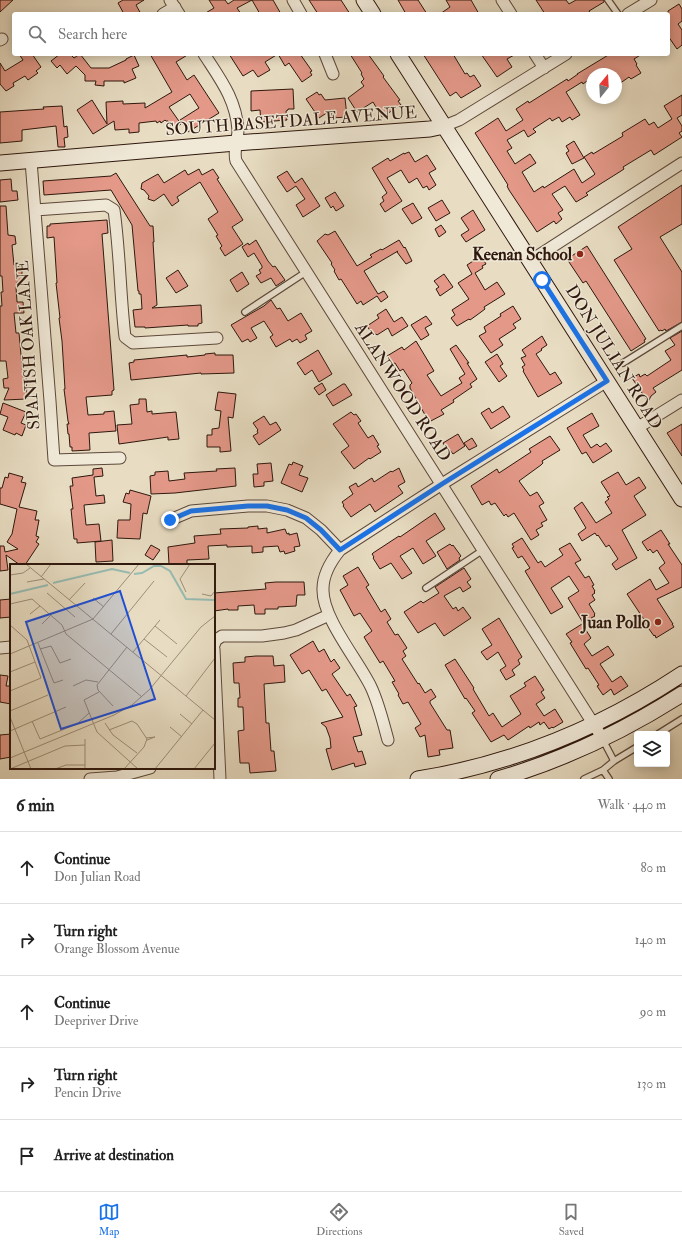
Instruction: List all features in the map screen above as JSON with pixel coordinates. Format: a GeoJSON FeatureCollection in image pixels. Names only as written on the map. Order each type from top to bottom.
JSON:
{"type":"FeatureCollection","features":[{"type":"Feature","properties":{"kind":"street"},"geometry":{"type":"LineString","coordinates":[[293,0],[301,12]]}},
{"type":"Feature","properties":{"kind":"street"},"geometry":{"type":"LineString","coordinates":[[364,0],[372,12]]}},
{"type":"Feature","properties":{"kind":"street"},"geometry":{"type":"LineString","coordinates":[[502,0],[509,12]]}},
{"type":"Feature","properties":{"kind":"street"},"geometry":{"type":"LineString","coordinates":[[631,12],[650,0]]}},
{"type":"Feature","properties":{"kind":"street","name":"ALANWOOD ROAD"},"geometry":{"type":"LineString","coordinates":[[205,56],[230,94],[235,110],[238,131],[236,160],[603,739]]}},
{"type":"Feature","properties":{"kind":"street"},"geometry":{"type":"LineString","coordinates":[[327,56],[333,74]]}},
{"type":"Feature","properties":{"kind":"street","name":"DON JULIAN ROAD"},"geometry":{"type":"LineString","coordinates":[[399,56],[682,499]]}},
{"type":"Feature","properties":{"kind":"street"},"geometry":{"type":"LineString","coordinates":[[536,56],[544,68]]}},
{"type":"Feature","properties":{"kind":"street","name":"SOUTH BASETDALE AVENUE"},"geometry":{"type":"LineString","coordinates":[[0,163],[236,143],[430,129],[444,126],[459,120],[563,56]]}},
{"type":"Feature","properties":{"kind":"street","name":"SPANISH OAK LANE"},"geometry":{"type":"LineString","coordinates":[[31,161],[54,460],[120,458]]}},
{"type":"Feature","properties":{"kind":"street"},"geometry":{"type":"LineString","coordinates":[[530,261],[682,163]]}},
{"type":"Feature","properties":{"kind":"street"},"geometry":{"type":"LineString","coordinates":[[35,210],[106,205],[114,210],[117,230],[125,337],[133,343],[217,338]]}},
{"type":"Feature","properties":{"kind":"street"},"geometry":{"type":"LineString","coordinates":[[388,740],[371,686],[329,615],[324,601],[322,588],[325,575],[331,562],[340,550],[442,484],[607,381]]}},
{"type":"Feature","properties":{"kind":"street"},"geometry":{"type":"LineString","coordinates":[[637,428],[682,400]]}},
{"type":"Feature","properties":{"kind":"street"},"geometry":{"type":"LineString","coordinates":[[170,520],[191,511],[248,506],[267,506],[287,510],[306,518],[321,530],[340,550]]}},
{"type":"Feature","properties":{"kind":"street"},"geometry":{"type":"LineString","coordinates":[[220,779],[216,732],[215,644],[222,636],[262,636],[296,630],[329,615]]}},
{"type":"Feature","properties":{"kind":"street"},"geometry":{"type":"LineString","coordinates":[[418,779],[472,769],[550,744],[594,724],[652,693],[682,674]]}},
{"type":"Feature","properties":{"kind":"street"},"geometry":{"type":"LineString","coordinates":[[498,779],[522,776],[603,739],[637,722],[682,694]]}},
{"type":"Feature","properties":{"kind":"street"},"geometry":{"type":"LineString","coordinates":[[90,779],[117,777],[148,769]]}},
{"type":"Feature","properties":{"kind":"lane"},"geometry":{"type":"LineString","coordinates":[[608,0],[617,12]]}},
{"type":"Feature","properties":{"kind":"lane"},"geometry":{"type":"LineString","coordinates":[[245,312],[306,272]]}},
{"type":"Feature","properties":{"kind":"lane"},"geometry":{"type":"LineString","coordinates":[[623,363],[682,326]]}},
{"type":"Feature","properties":{"kind":"lane"},"geometry":{"type":"LineString","coordinates":[[426,588],[483,550]]}},
{"type":"Feature","properties":{"kind":"lane"},"geometry":{"type":"LineString","coordinates":[[663,731],[682,719]]}},
{"type":"Feature","properties":{"kind":"lane"},"geometry":{"type":"LineString","coordinates":[[603,739],[614,761]]}},
{"type":"Feature","properties":{"kind":"lane"},"geometry":{"type":"LineString","coordinates":[[584,779],[603,770],[614,761],[634,749]]}},
{"type":"Feature","properties":{"kind":"lane"},"geometry":{"type":"LineString","coordinates":[[603,770],[608,779]]}},
{"type":"Feature","properties":{"kind":"building"},"geometry":{"type":"Polygon","coordinates":[[[0,0],[13,0],[0,12],[0,0]]]}},
{"type":"Feature","properties":{"kind":"building"},"geometry":{"type":"Polygon","coordinates":[[[123,0],[144,0],[136,5],[140,12],[123,12],[118,3],[123,0]]]}},
{"type":"Feature","properties":{"kind":"building"},"geometry":{"type":"Polygon","coordinates":[[[209,0],[225,0],[228,4],[234,0],[252,0],[237,8],[240,12],[207,12],[214,8],[209,0]]]}},
{"type":"Feature","properties":{"kind":"building"},"geometry":{"type":"Polygon","coordinates":[[[252,0],[273,0],[280,12],[259,12],[252,0]]]}},
{"type":"Feature","properties":{"kind":"building"},"geometry":{"type":"Polygon","coordinates":[[[309,0],[341,0],[349,12],[317,12],[309,0]]]}},
{"type":"Feature","properties":{"kind":"building"},"geometry":{"type":"Polygon","coordinates":[[[398,0],[418,0],[426,12],[405,12],[398,0]]]}},
{"type":"Feature","properties":{"kind":"building"},"geometry":{"type":"Polygon","coordinates":[[[446,0],[471,0],[478,12],[443,12],[450,7],[446,0]]]}},
{"type":"Feature","properties":{"kind":"building"},"geometry":{"type":"Polygon","coordinates":[[[536,0],[566,0],[569,4],[576,0],[604,0],[604,2],[589,11],[590,12],[544,12],[536,0]]]}},
{"type":"Feature","properties":{"kind":"building"},"geometry":{"type":"Polygon","coordinates":[[[679,4],[682,9],[682,21],[678,24],[682,30],[682,45],[677,49],[670,39],[670,12],[668,11],[679,4]]]}},
{"type":"Feature","properties":{"kind":"building"},"geometry":{"type":"Polygon","coordinates":[[[20,56],[33,56],[41,67],[36,71],[38,73],[28,80],[25,76],[13,83],[14,86],[6,91],[0,84],[0,63],[5,71],[23,60],[20,56]]]}},
{"type":"Feature","properties":{"kind":"building"},"geometry":{"type":"Polygon","coordinates":[[[57,56],[72,56],[74,58],[82,56],[91,68],[109,68],[134,56],[139,66],[132,69],[136,78],[124,83],[124,81],[104,81],[104,86],[95,85],[96,81],[85,81],[85,75],[76,66],[67,74],[60,65],[57,68],[51,61],[57,56]]]}},
{"type":"Feature","properties":{"kind":"building"},"geometry":{"type":"Polygon","coordinates":[[[151,56],[186,56],[176,62],[187,80],[194,75],[219,113],[188,132],[180,120],[199,108],[190,94],[169,107],[181,124],[173,129],[168,121],[165,120],[161,123],[160,121],[157,123],[156,121],[139,123],[139,132],[129,133],[129,129],[115,130],[114,121],[93,134],[77,110],[92,100],[107,124],[106,102],[123,101],[123,104],[145,103],[145,108],[172,92],[151,56]]]}},
{"type":"Feature","properties":{"kind":"building"},"geometry":{"type":"Polygon","coordinates":[[[230,56],[275,56],[265,62],[270,70],[258,77],[253,70],[243,76],[230,56]]]}},
{"type":"Feature","properties":{"kind":"building"},"geometry":{"type":"Polygon","coordinates":[[[279,56],[301,56],[312,71],[310,72],[312,75],[302,82],[289,63],[285,66],[279,56]]]}},
{"type":"Feature","properties":{"kind":"building"},"geometry":{"type":"Polygon","coordinates":[[[351,56],[369,56],[400,100],[398,101],[401,105],[382,117],[373,102],[357,112],[348,98],[364,86],[361,82],[364,79],[361,74],[362,73],[351,56]]]}},
{"type":"Feature","properties":{"kind":"building"},"geometry":{"type":"Polygon","coordinates":[[[424,56],[454,56],[465,74],[467,73],[470,77],[474,75],[481,86],[461,98],[456,92],[450,96],[424,56]]]}},
{"type":"Feature","properties":{"kind":"building"},"geometry":{"type":"Polygon","coordinates":[[[482,56],[512,56],[507,59],[512,67],[497,77],[482,56]]]}},
{"type":"Feature","properties":{"kind":"building"},"geometry":{"type":"Polygon","coordinates":[[[607,56],[639,56],[634,59],[641,73],[631,79],[629,77],[622,82],[622,68],[587,68],[607,56]]]}},
{"type":"Feature","properties":{"kind":"building"},"geometry":{"type":"Polygon","coordinates":[[[586,69],[586,82],[583,84],[582,82],[566,92],[580,115],[572,120],[570,117],[562,122],[559,117],[552,121],[550,118],[533,129],[536,132],[528,137],[524,130],[507,140],[512,148],[507,151],[515,164],[530,154],[536,163],[522,172],[534,192],[543,186],[544,188],[574,169],[582,183],[595,174],[584,157],[592,152],[593,154],[623,136],[622,133],[645,119],[649,125],[654,122],[658,128],[672,119],[664,106],[682,95],[682,115],[677,118],[682,126],[682,131],[679,133],[682,137],[654,155],[651,150],[623,167],[624,169],[586,193],[588,195],[576,202],[565,186],[552,194],[563,210],[558,213],[562,219],[556,224],[554,221],[537,232],[509,190],[508,185],[475,133],[498,118],[506,131],[523,120],[516,109],[586,69]]]}},
{"type":"Feature","properties":{"kind":"building"},"geometry":{"type":"Polygon","coordinates":[[[293,89],[294,109],[288,109],[286,111],[287,120],[261,122],[260,110],[251,111],[251,91],[293,89]]]}},
{"type":"Feature","properties":{"kind":"building"},"geometry":{"type":"Polygon","coordinates":[[[317,92],[319,95],[321,94],[325,100],[345,98],[347,117],[332,118],[331,110],[319,118],[306,99],[317,92]]]}},
{"type":"Feature","properties":{"kind":"building"},"geometry":{"type":"Polygon","coordinates":[[[62,106],[64,127],[67,126],[68,137],[64,138],[65,147],[58,147],[56,126],[22,130],[22,141],[0,143],[0,112],[44,109],[43,107],[62,106]]]}},
{"type":"Feature","properties":{"kind":"building"},"geometry":{"type":"Polygon","coordinates":[[[574,141],[584,158],[572,164],[566,153],[569,151],[566,146],[574,141]]]}},
{"type":"Feature","properties":{"kind":"building"},"geometry":{"type":"Polygon","coordinates":[[[409,152],[415,162],[427,155],[436,169],[429,173],[436,185],[429,190],[427,186],[423,188],[417,178],[409,183],[401,170],[387,178],[402,201],[385,212],[380,204],[384,201],[382,197],[387,193],[372,168],[388,158],[390,161],[404,153],[409,152]]]}},
{"type":"Feature","properties":{"kind":"building"},"geometry":{"type":"Polygon","coordinates":[[[199,169],[202,175],[213,169],[219,178],[217,179],[243,220],[232,227],[243,244],[225,256],[220,248],[222,246],[216,236],[218,235],[208,219],[218,212],[200,182],[177,197],[179,201],[172,206],[164,194],[154,201],[148,199],[149,196],[144,190],[141,189],[142,183],[158,174],[164,183],[185,170],[188,175],[199,169]]]}},
{"type":"Feature","properties":{"kind":"building"},"geometry":{"type":"Polygon","coordinates":[[[287,171],[295,183],[302,178],[320,206],[303,217],[296,205],[305,199],[296,186],[287,192],[277,177],[287,171]]]}},
{"type":"Feature","properties":{"kind":"building"},"geometry":{"type":"Polygon","coordinates":[[[116,173],[150,226],[153,226],[157,305],[152,308],[201,305],[202,323],[198,324],[198,326],[135,327],[133,310],[142,309],[141,294],[139,294],[138,291],[132,225],[111,190],[44,195],[43,181],[111,176],[116,173]]]}},
{"type":"Feature","properties":{"kind":"building"},"geometry":{"type":"Polygon","coordinates":[[[11,179],[12,191],[17,191],[18,200],[0,202],[0,180],[11,179]]]}},
{"type":"Feature","properties":{"kind":"building"},"geometry":{"type":"Polygon","coordinates":[[[682,185],[682,224],[660,237],[682,272],[682,322],[666,331],[665,329],[659,331],[614,260],[632,249],[618,227],[682,185]]]}},
{"type":"Feature","properties":{"kind":"building"},"geometry":{"type":"Polygon","coordinates":[[[335,192],[344,206],[336,211],[333,206],[331,208],[325,198],[335,192]]]}},
{"type":"Feature","properties":{"kind":"building"},"geometry":{"type":"Polygon","coordinates":[[[442,200],[450,213],[436,221],[428,208],[442,200]]]}},
{"type":"Feature","properties":{"kind":"building"},"geometry":{"type":"Polygon","coordinates":[[[413,203],[422,218],[412,224],[402,209],[413,203]]]}},
{"type":"Feature","properties":{"kind":"building"},"geometry":{"type":"Polygon","coordinates":[[[0,206],[6,206],[8,235],[15,236],[16,244],[12,245],[14,265],[16,267],[22,266],[22,282],[17,282],[16,287],[17,302],[23,302],[24,313],[14,313],[16,333],[19,333],[23,377],[26,377],[27,399],[4,400],[9,388],[4,388],[3,379],[8,378],[6,361],[0,361],[0,306],[2,306],[1,292],[3,292],[2,276],[0,276],[0,206]]]}},
{"type":"Feature","properties":{"kind":"building"},"geometry":{"type":"Polygon","coordinates":[[[473,210],[485,230],[466,242],[461,235],[469,230],[461,218],[473,210]]]}},
{"type":"Feature","properties":{"kind":"building"},"geometry":{"type":"Polygon","coordinates":[[[107,220],[108,233],[102,234],[114,390],[112,391],[112,395],[86,397],[88,415],[104,414],[104,412],[114,411],[116,431],[89,433],[90,450],[72,451],[68,434],[67,424],[69,424],[64,389],[54,237],[47,238],[47,226],[50,226],[50,224],[107,220]]]}},
{"type":"Feature","properties":{"kind":"building"},"geometry":{"type":"Polygon","coordinates":[[[441,225],[446,232],[439,237],[435,229],[441,225]]]}},
{"type":"Feature","properties":{"kind":"building"},"geometry":{"type":"Polygon","coordinates":[[[335,231],[357,266],[372,257],[370,255],[399,240],[404,248],[405,247],[412,261],[406,264],[397,252],[398,251],[364,271],[378,294],[384,291],[388,297],[381,302],[377,296],[363,305],[361,301],[357,304],[341,279],[339,280],[331,264],[332,263],[317,241],[325,234],[328,235],[335,231]]]}},
{"type":"Feature","properties":{"kind":"building"},"geometry":{"type":"Polygon","coordinates":[[[256,240],[268,261],[273,267],[275,266],[285,280],[276,286],[271,278],[261,283],[256,276],[261,273],[259,270],[262,266],[254,253],[248,257],[242,247],[248,243],[249,245],[256,240]]]}},
{"type":"Feature","properties":{"kind":"building"},"geometry":{"type":"Polygon","coordinates":[[[587,246],[646,339],[644,340],[645,342],[631,351],[586,281],[583,283],[567,259],[587,246]]]}},
{"type":"Feature","properties":{"kind":"building"},"geometry":{"type":"Polygon","coordinates":[[[481,256],[486,264],[475,273],[485,290],[497,282],[505,294],[484,307],[485,309],[470,320],[469,319],[457,326],[451,318],[455,315],[452,310],[469,299],[458,283],[472,274],[467,265],[481,256]]]}},
{"type":"Feature","properties":{"kind":"building"},"geometry":{"type":"Polygon","coordinates":[[[178,270],[188,286],[176,293],[166,278],[178,270]]]}},
{"type":"Feature","properties":{"kind":"building"},"geometry":{"type":"Polygon","coordinates":[[[242,272],[249,284],[237,292],[230,280],[242,272]]]}},
{"type":"Feature","properties":{"kind":"building"},"geometry":{"type":"Polygon","coordinates":[[[444,274],[453,287],[440,296],[436,289],[439,287],[434,281],[444,274]]]}},
{"type":"Feature","properties":{"kind":"building"},"geometry":{"type":"Polygon","coordinates":[[[271,300],[277,309],[280,308],[288,321],[301,313],[312,331],[305,335],[307,339],[300,343],[297,339],[292,342],[290,339],[276,347],[270,337],[273,335],[264,321],[251,328],[257,338],[250,342],[248,339],[242,342],[231,325],[264,306],[271,300]]]}},
{"type":"Feature","properties":{"kind":"building"},"geometry":{"type":"Polygon","coordinates":[[[513,306],[521,319],[513,324],[516,328],[499,339],[503,345],[491,353],[479,336],[486,332],[484,327],[513,306]]]}},
{"type":"Feature","properties":{"kind":"building"},"geometry":{"type":"Polygon","coordinates":[[[386,309],[394,322],[402,317],[408,326],[392,336],[388,328],[377,335],[373,335],[367,326],[379,318],[377,315],[386,309]]]}},
{"type":"Feature","properties":{"kind":"building"},"geometry":{"type":"Polygon","coordinates":[[[426,316],[432,324],[425,328],[429,335],[421,340],[411,325],[426,316]]]}},
{"type":"Feature","properties":{"kind":"building"},"geometry":{"type":"Polygon","coordinates":[[[682,331],[682,370],[653,388],[656,392],[651,396],[648,402],[632,378],[639,374],[640,377],[645,374],[647,376],[671,360],[665,351],[675,345],[670,338],[682,331]]]}},
{"type":"Feature","properties":{"kind":"building"},"geometry":{"type":"Polygon","coordinates":[[[542,336],[547,345],[536,354],[550,375],[555,372],[562,383],[538,397],[523,371],[524,370],[522,367],[525,365],[521,358],[526,356],[522,350],[542,336]]]}},
{"type":"Feature","properties":{"kind":"building"},"geometry":{"type":"Polygon","coordinates":[[[416,341],[434,371],[427,375],[441,396],[462,383],[459,378],[465,374],[450,349],[456,345],[469,363],[467,363],[477,379],[470,384],[472,387],[453,400],[454,402],[441,410],[444,414],[429,422],[410,388],[412,383],[403,369],[400,371],[395,363],[392,364],[387,356],[402,347],[404,350],[416,341]]]}},
{"type":"Feature","properties":{"kind":"building"},"geometry":{"type":"Polygon","coordinates":[[[318,350],[332,374],[319,382],[312,370],[305,375],[297,363],[318,350]]]}},
{"type":"Feature","properties":{"kind":"building"},"geometry":{"type":"Polygon","coordinates":[[[215,353],[215,355],[233,355],[234,373],[201,373],[131,380],[129,363],[134,362],[134,360],[187,355],[187,357],[215,353]]]}},
{"type":"Feature","properties":{"kind":"building"},"geometry":{"type":"Polygon","coordinates":[[[497,354],[503,364],[500,366],[507,376],[499,382],[485,362],[497,354]]]}},
{"type":"Feature","properties":{"kind":"building"},"geometry":{"type":"Polygon","coordinates":[[[322,383],[326,390],[319,395],[314,388],[322,383]]]}},
{"type":"Feature","properties":{"kind":"building"},"geometry":{"type":"Polygon","coordinates":[[[345,384],[352,395],[333,406],[326,395],[345,384]]]}},
{"type":"Feature","properties":{"kind":"building"},"geometry":{"type":"Polygon","coordinates":[[[218,392],[236,394],[233,418],[228,417],[231,451],[220,452],[220,447],[207,447],[207,435],[212,435],[212,429],[219,428],[221,411],[215,410],[218,392]]]}},
{"type":"Feature","properties":{"kind":"building"},"geometry":{"type":"Polygon","coordinates":[[[139,399],[146,399],[147,412],[152,411],[152,414],[176,412],[179,439],[168,440],[168,437],[119,444],[117,425],[132,424],[130,405],[139,404],[139,399]]]}},
{"type":"Feature","properties":{"kind":"building"},"geometry":{"type":"Polygon","coordinates":[[[3,403],[26,412],[21,423],[26,425],[22,436],[3,430],[8,417],[0,414],[3,403]]]}},
{"type":"Feature","properties":{"kind":"building"},"geometry":{"type":"Polygon","coordinates":[[[503,406],[510,417],[491,429],[481,413],[489,408],[492,413],[503,406]]]}},
{"type":"Feature","properties":{"kind":"building"},"geometry":{"type":"Polygon","coordinates":[[[351,412],[354,415],[356,414],[361,421],[358,423],[368,438],[373,435],[381,452],[370,459],[369,458],[354,469],[341,452],[349,446],[333,424],[351,412]]]}},
{"type":"Feature","properties":{"kind":"building"},"geometry":{"type":"Polygon","coordinates":[[[592,413],[599,426],[583,435],[591,448],[597,444],[600,447],[606,443],[612,451],[593,463],[586,452],[582,454],[567,428],[592,413]]]}},
{"type":"Feature","properties":{"kind":"building"},"geometry":{"type":"Polygon","coordinates":[[[264,416],[270,425],[276,422],[281,430],[259,445],[253,436],[258,433],[258,430],[253,423],[264,416]]]}},
{"type":"Feature","properties":{"kind":"building"},"geometry":{"type":"Polygon","coordinates":[[[682,424],[682,456],[667,433],[682,424]]]}},
{"type":"Feature","properties":{"kind":"building"},"geometry":{"type":"Polygon","coordinates":[[[458,434],[465,446],[453,454],[450,450],[448,451],[443,443],[458,434]]]}},
{"type":"Feature","properties":{"kind":"building"},"geometry":{"type":"Polygon","coordinates":[[[550,436],[560,450],[542,461],[543,463],[541,465],[519,481],[530,496],[537,492],[544,503],[539,506],[547,520],[541,523],[543,526],[536,530],[539,535],[531,540],[514,513],[508,517],[506,514],[504,516],[495,503],[491,505],[489,501],[482,505],[471,486],[497,469],[499,473],[531,452],[529,449],[550,436]]]}},
{"type":"Feature","properties":{"kind":"building"},"geometry":{"type":"Polygon","coordinates":[[[472,438],[477,446],[469,450],[464,443],[472,438]]]}},
{"type":"Feature","properties":{"kind":"building"},"geometry":{"type":"Polygon","coordinates":[[[293,462],[303,466],[299,475],[308,478],[302,492],[281,483],[289,464],[292,465],[293,462]]]}},
{"type":"Feature","properties":{"kind":"building"},"geometry":{"type":"Polygon","coordinates":[[[271,463],[273,481],[264,482],[264,486],[254,487],[253,474],[258,474],[257,464],[271,463]]]}},
{"type":"Feature","properties":{"kind":"building"},"geometry":{"type":"Polygon","coordinates":[[[102,468],[103,476],[94,477],[96,496],[104,495],[105,503],[84,505],[86,525],[99,524],[101,541],[77,543],[77,539],[74,539],[71,509],[73,509],[70,486],[73,486],[72,478],[93,475],[93,469],[102,468]]]}},
{"type":"Feature","properties":{"kind":"building"},"geometry":{"type":"Polygon","coordinates":[[[235,468],[236,486],[175,493],[151,494],[150,476],[155,475],[155,472],[168,471],[169,481],[185,479],[184,473],[217,471],[216,469],[235,468]]]}},
{"type":"Feature","properties":{"kind":"building"},"geometry":{"type":"Polygon","coordinates":[[[399,468],[405,482],[398,486],[403,493],[375,512],[370,504],[351,517],[343,506],[344,505],[342,502],[353,494],[349,487],[356,483],[358,487],[372,478],[374,482],[391,471],[392,472],[399,468]]]}},
{"type":"Feature","properties":{"kind":"building"},"geometry":{"type":"Polygon","coordinates":[[[618,472],[626,485],[639,477],[646,488],[634,496],[646,515],[622,530],[637,558],[616,570],[612,564],[618,559],[609,545],[606,547],[598,535],[597,536],[595,533],[582,541],[578,534],[586,528],[574,508],[582,502],[596,523],[612,513],[605,502],[609,499],[607,497],[610,496],[601,482],[618,472]]]}},
{"type":"Feature","properties":{"kind":"building"},"geometry":{"type":"Polygon","coordinates":[[[9,473],[23,477],[21,482],[26,483],[19,507],[37,511],[35,520],[39,520],[36,536],[39,537],[36,542],[39,544],[26,564],[19,564],[6,555],[8,570],[0,571],[0,546],[4,546],[5,552],[18,549],[7,542],[12,534],[17,509],[0,504],[0,488],[2,488],[5,477],[8,478],[9,473]]]}},
{"type":"Feature","properties":{"kind":"building"},"geometry":{"type":"Polygon","coordinates":[[[130,490],[151,496],[147,514],[143,513],[140,539],[117,538],[118,520],[130,520],[131,504],[123,502],[126,493],[129,494],[130,490]]]}},
{"type":"Feature","properties":{"kind":"building"},"geometry":{"type":"Polygon","coordinates":[[[435,513],[445,529],[426,541],[436,556],[423,564],[413,548],[400,556],[412,573],[402,579],[391,563],[380,569],[372,554],[435,513]]]}},
{"type":"Feature","properties":{"kind":"building"},"geometry":{"type":"Polygon","coordinates":[[[258,526],[258,529],[267,528],[267,533],[285,529],[289,535],[297,533],[300,546],[294,547],[295,551],[285,554],[284,551],[280,552],[278,546],[263,547],[263,552],[252,553],[252,546],[208,546],[209,559],[187,560],[187,564],[169,564],[168,547],[195,543],[194,536],[221,534],[220,529],[258,526]]]}},
{"type":"Feature","properties":{"kind":"building"},"geometry":{"type":"Polygon","coordinates":[[[661,530],[670,544],[668,544],[682,565],[682,587],[657,599],[674,627],[656,638],[644,622],[645,621],[627,594],[650,579],[656,590],[669,583],[659,568],[665,563],[657,550],[653,553],[650,549],[648,551],[642,542],[661,530]]]}},
{"type":"Feature","properties":{"kind":"building"},"geometry":{"type":"Polygon","coordinates":[[[522,538],[538,563],[541,561],[545,567],[563,555],[559,549],[570,543],[581,560],[575,563],[585,578],[589,576],[594,585],[592,586],[595,593],[592,595],[595,600],[589,604],[595,614],[595,616],[591,618],[593,621],[585,626],[568,598],[579,591],[569,576],[551,588],[563,607],[551,614],[525,571],[530,568],[522,556],[518,558],[512,548],[514,547],[512,544],[522,538]]]}},
{"type":"Feature","properties":{"kind":"building"},"geometry":{"type":"Polygon","coordinates":[[[112,540],[113,561],[96,562],[95,542],[112,540]]]}},
{"type":"Feature","properties":{"kind":"building"},"geometry":{"type":"Polygon","coordinates":[[[450,544],[452,546],[453,545],[461,556],[459,558],[460,560],[447,569],[437,552],[450,544]]]}},
{"type":"Feature","properties":{"kind":"building"},"geometry":{"type":"Polygon","coordinates":[[[151,545],[160,550],[153,560],[145,555],[151,545]]]}},
{"type":"Feature","properties":{"kind":"building"},"geometry":{"type":"Polygon","coordinates":[[[358,567],[369,585],[366,587],[381,612],[385,609],[391,619],[387,622],[395,635],[398,634],[407,648],[403,651],[406,656],[402,659],[425,693],[431,689],[436,697],[430,701],[430,703],[447,730],[450,730],[453,748],[439,750],[440,755],[428,757],[425,735],[420,737],[415,728],[421,724],[408,702],[403,704],[392,682],[395,681],[383,661],[380,663],[364,637],[372,631],[360,613],[354,616],[340,590],[348,585],[343,576],[358,567]]]}},
{"type":"Feature","properties":{"kind":"building"},"geometry":{"type":"Polygon","coordinates":[[[464,568],[471,579],[467,582],[471,587],[463,592],[460,587],[444,596],[453,609],[456,607],[458,611],[463,607],[471,618],[444,636],[435,623],[418,633],[404,612],[421,601],[423,603],[439,593],[435,587],[464,568]]]}},
{"type":"Feature","properties":{"kind":"building"},"geometry":{"type":"Polygon","coordinates":[[[304,582],[305,595],[297,595],[296,606],[278,607],[278,609],[265,609],[265,614],[255,614],[254,605],[238,606],[238,610],[228,609],[215,611],[215,593],[266,589],[265,583],[304,582]]]}},
{"type":"Feature","properties":{"kind":"building"},"geometry":{"type":"Polygon","coordinates":[[[10,599],[10,617],[0,618],[0,600],[10,599]]]}},
{"type":"Feature","properties":{"kind":"building"},"geometry":{"type":"Polygon","coordinates":[[[499,618],[522,657],[518,660],[520,664],[512,670],[515,675],[506,680],[500,670],[506,666],[498,652],[487,660],[481,652],[492,645],[482,629],[499,618]]]}},
{"type":"Feature","properties":{"kind":"building"},"geometry":{"type":"Polygon","coordinates":[[[582,624],[591,638],[584,644],[592,656],[608,646],[614,655],[600,664],[612,682],[621,676],[628,686],[614,695],[611,689],[603,695],[597,686],[599,685],[588,668],[586,669],[570,643],[572,642],[566,634],[582,624]]]}},
{"type":"Feature","properties":{"kind":"building"},"geometry":{"type":"Polygon","coordinates":[[[313,641],[319,652],[324,649],[331,662],[334,659],[340,668],[332,674],[347,696],[350,694],[357,706],[354,707],[362,735],[353,737],[358,752],[362,751],[366,764],[355,767],[354,763],[332,770],[326,749],[331,748],[330,738],[326,727],[321,723],[343,717],[326,689],[322,691],[309,670],[302,674],[290,655],[313,641]]]}},
{"type":"Feature","properties":{"kind":"building"},"geometry":{"type":"Polygon","coordinates":[[[273,656],[274,666],[284,665],[285,682],[264,684],[266,723],[269,723],[271,751],[274,751],[276,771],[250,773],[249,763],[240,763],[238,731],[244,730],[243,707],[238,707],[238,698],[240,698],[239,683],[234,683],[233,663],[245,662],[245,657],[273,656]]]}},
{"type":"Feature","properties":{"kind":"building"},"geometry":{"type":"Polygon","coordinates":[[[455,659],[474,688],[473,689],[489,716],[493,713],[502,727],[521,714],[510,696],[526,686],[524,683],[535,676],[544,690],[541,692],[545,698],[536,704],[544,716],[555,709],[563,722],[549,729],[544,722],[540,725],[539,722],[530,728],[529,726],[508,740],[504,735],[491,742],[472,713],[475,711],[466,698],[465,699],[445,665],[455,659]]]}},
{"type":"Feature","properties":{"kind":"building"},"geometry":{"type":"Polygon","coordinates":[[[0,675],[8,676],[6,686],[10,686],[10,704],[0,702],[0,675]]]}},
{"type":"Feature","properties":{"kind":"building"},"geometry":{"type":"Polygon","coordinates":[[[10,734],[10,757],[0,759],[0,735],[10,734]]]}},
{"type":"Feature","properties":{"kind":"place","name":"Keenan School"},"geometry":{"type":"Point","coordinates":[580,254]}},
{"type":"Feature","properties":{"kind":"place","name":"Juan Pollo"},"geometry":{"type":"Point","coordinates":[658,622]}},
{"type":"Feature","properties":{"kind":"route"},"geometry":{"type":"LineString","coordinates":[[170,520],[191,511],[248,506],[267,506],[287,510],[306,518],[321,530],[340,550],[442,484],[607,381],[542,280]]}}]}
